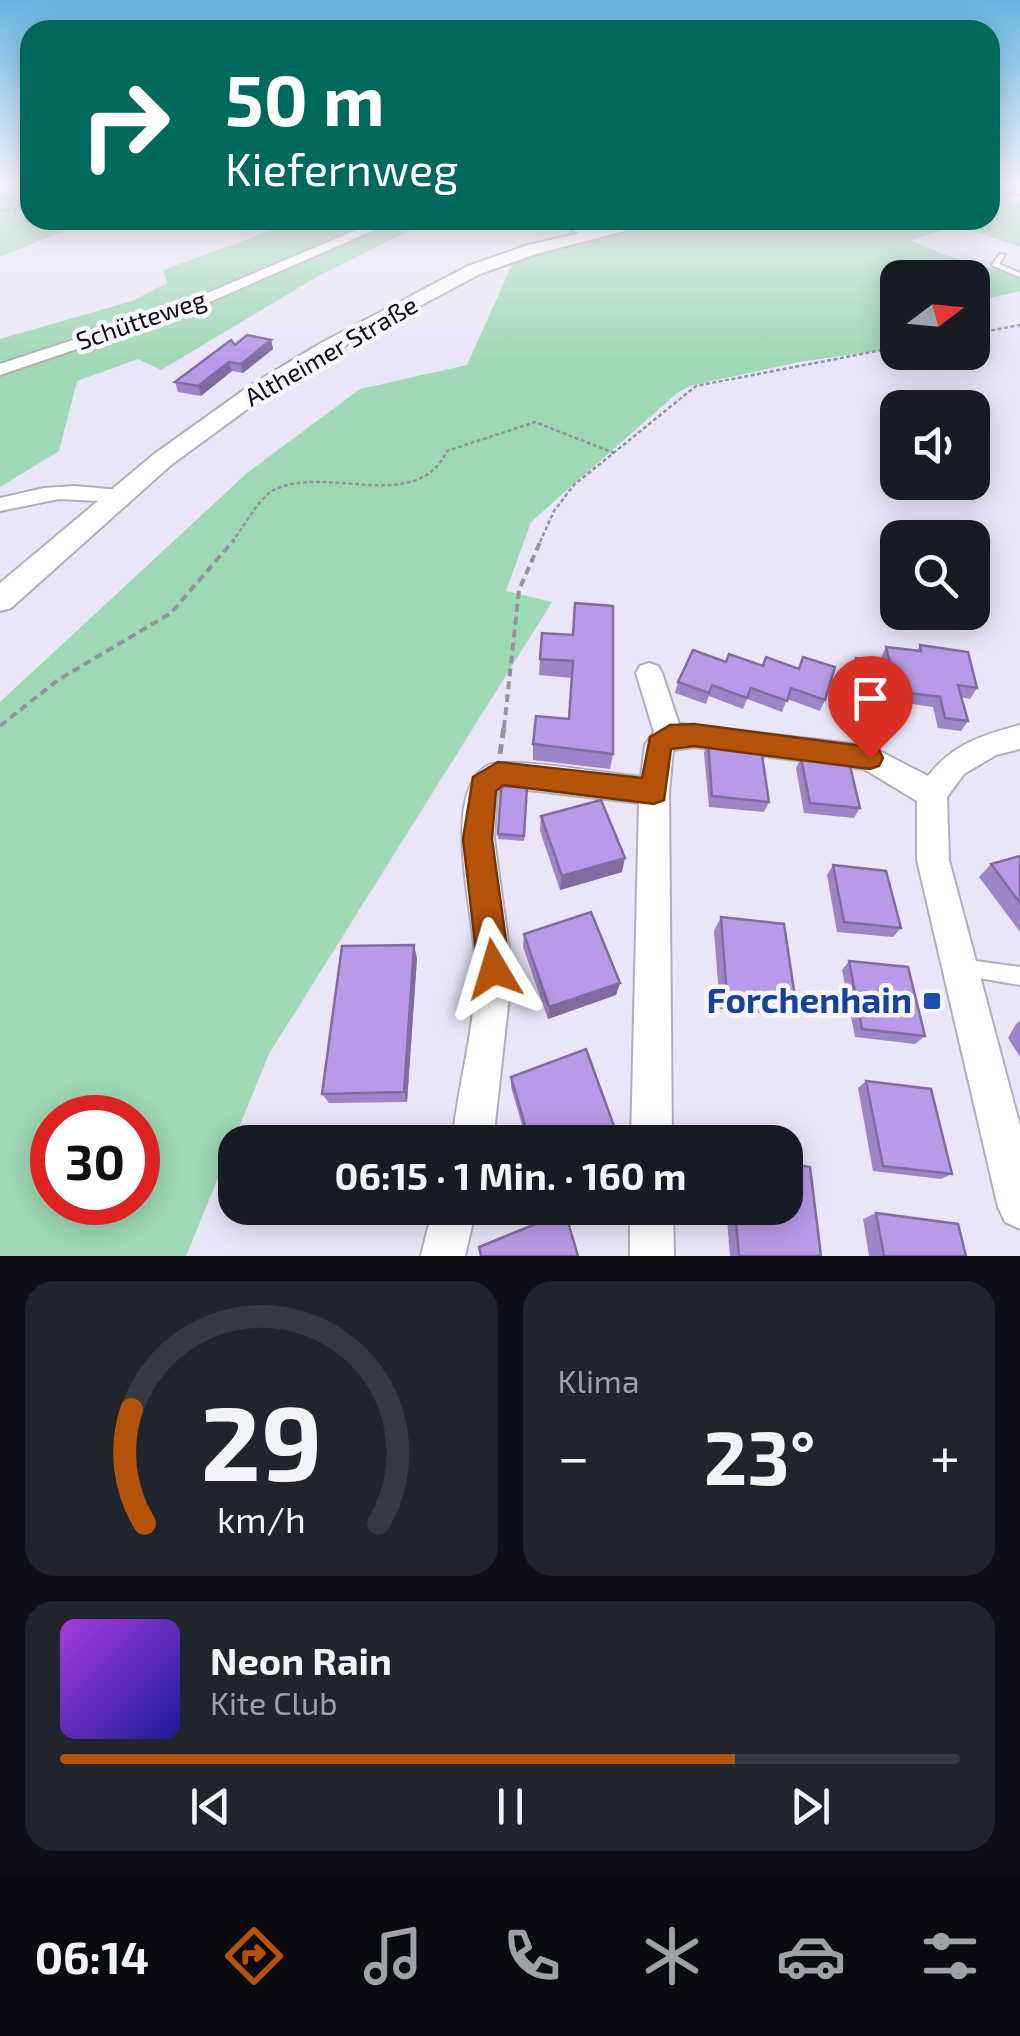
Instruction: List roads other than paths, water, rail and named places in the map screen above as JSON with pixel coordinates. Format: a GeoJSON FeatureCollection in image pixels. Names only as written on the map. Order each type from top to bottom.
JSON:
{"type":"FeatureCollection","features":[{"type":"Feature","properties":{"kind":"street","name":"Schütteweg"},"geometry":{"type":"LineString","coordinates":[[0,370],[184,308],[340,242]]}},
{"type":"Feature","properties":{"kind":"street","name":"Altheimer Straße"},"geometry":{"type":"LineString","coordinates":[[0,600],[120,496],[240,403],[328,347],[474,270],[553,242]]}},
{"type":"Feature","properties":{"kind":"street"},"geometry":{"type":"LineString","coordinates":[[0,504],[72,492],[120,496]]}},
{"type":"Feature","properties":{"kind":"street"},"geometry":{"type":"LineString","coordinates":[[649,673],[670,736]]}},
{"type":"Feature","properties":{"kind":"street"},"geometry":{"type":"LineString","coordinates":[[652,1125],[654,792],[659,745],[670,736],[694,735],[870,758],[932,794]]}},
{"type":"Feature","properties":{"kind":"street"},"geometry":{"type":"LineString","coordinates":[[1020,737],[988,746],[954,765],[932,794],[933,860],[1020,1207]]}},
{"type":"Feature","properties":{"kind":"street"},"geometry":{"type":"LineString","coordinates":[[474,1125],[494,969],[478,839],[482,786],[498,774],[654,792]]}},
{"type":"Feature","properties":{"kind":"street"},"geometry":{"type":"LineString","coordinates":[[443,1256],[451,1225]]}},
{"type":"Feature","properties":{"kind":"street"},"geometry":{"type":"LineString","coordinates":[[652,1225],[652,1256]]}},
{"type":"Feature","properties":{"kind":"lane"},"geometry":{"type":"LineString","coordinates":[[1002,255],[995,265],[1020,275]]}},
{"type":"Feature","properties":{"kind":"lane"},"geometry":{"type":"LineString","coordinates":[[959,968],[1020,976]]}},
{"type":"Feature","properties":{"kind":"place","name":"Forchenhain"},"geometry":{"type":"Point","coordinates":[932,1001]}}]}
